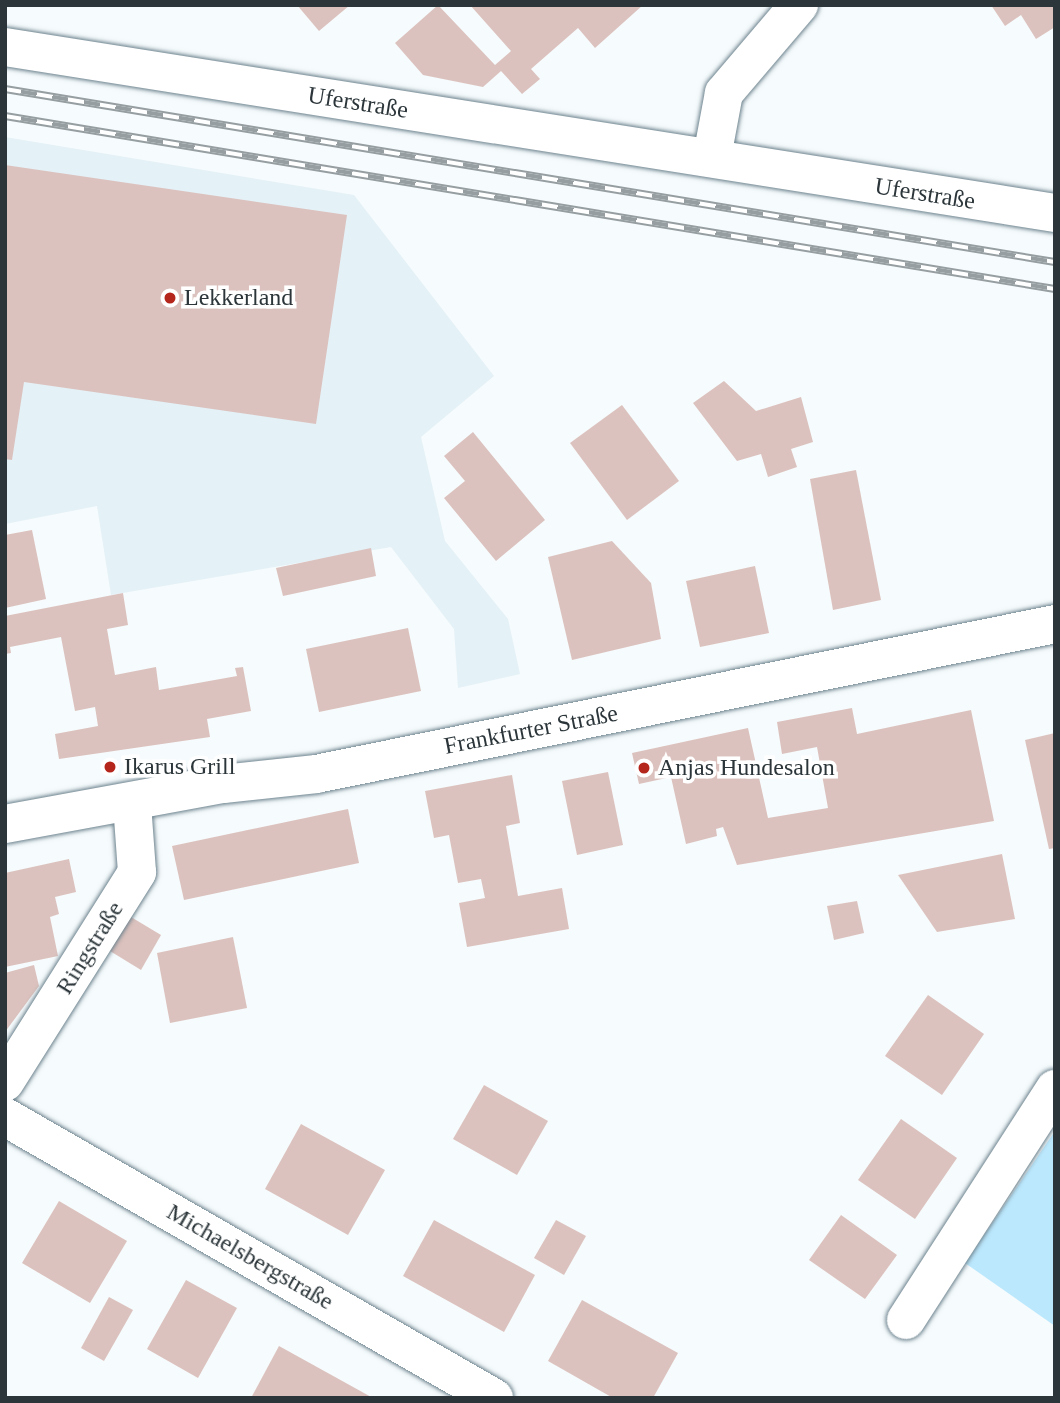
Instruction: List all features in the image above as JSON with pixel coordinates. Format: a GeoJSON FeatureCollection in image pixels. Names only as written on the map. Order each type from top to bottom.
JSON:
{"type":"FeatureCollection","features":[{"type":"Feature","properties":{"kind":"street"},"geometry":{"type":"LineString","coordinates":[[712,157],[724,93],[799,5]]}},
{"type":"Feature","properties":{"kind":"street","name":"Uferstraße"},"geometry":{"type":"LineString","coordinates":[[5,47],[1055,213]]}},
{"type":"Feature","properties":{"kind":"street","name":"Frankfurter Straße"},"geometry":{"type":"LineString","coordinates":[[7,821],[131,804],[223,784],[316,774],[1055,624]]}},
{"type":"Feature","properties":{"kind":"street","name":"Ringstraße"},"geometry":{"type":"LineString","coordinates":[[5,1082],[137,872],[131,804]]}},
{"type":"Feature","properties":{"kind":"street"},"geometry":{"type":"LineString","coordinates":[[906,1320],[1055,1089]]}},
{"type":"Feature","properties":{"kind":"street","name":"Michaelsbergstraße"},"geometry":{"type":"LineString","coordinates":[[5,1117],[494,1398]]}},
{"type":"Feature","properties":{"kind":"shaded area"},"geometry":{"type":"Polygon","coordinates":[[[5,137],[354,195],[494,376],[421,437],[445,541],[508,619],[520,674],[458,688],[454,629],[391,547],[111,595],[97,506],[5,524],[5,137]]]}},
{"type":"Feature","properties":{"kind":"shaded area"},"geometry":{"type":"Polygon","coordinates":[[[1055,1131],[1055,1326],[965,1263],[1055,1131]]]}},
{"type":"Feature","properties":{"kind":"building"},"geometry":{"type":"Polygon","coordinates":[[[297,5],[350,5],[319,31],[297,5]]]}},
{"type":"Feature","properties":{"kind":"building"},"geometry":{"type":"Polygon","coordinates":[[[438,5],[495,65],[511,51],[470,5],[643,5],[595,48],[578,28],[531,69],[540,79],[522,94],[501,71],[483,87],[423,75],[395,43],[438,5]]]}},
{"type":"Feature","properties":{"kind":"building"},"geometry":{"type":"Polygon","coordinates":[[[991,5],[1055,5],[1055,27],[1036,39],[1021,15],[1005,26],[991,5]]]}},
{"type":"Feature","properties":{"kind":"building","name":"Lekkerland"},"geometry":{"type":"Polygon","coordinates":[[[5,165],[347,215],[316,424],[24,382],[12,460],[5,459],[5,165]]]}},
{"type":"Feature","properties":{"kind":"building"},"geometry":{"type":"Polygon","coordinates":[[[724,381],[756,411],[801,397],[813,442],[791,449],[797,467],[768,477],[761,454],[737,461],[693,403],[724,381]]]}},
{"type":"Feature","properties":{"kind":"building"},"geometry":{"type":"Polygon","coordinates":[[[622,405],[679,481],[627,520],[570,443],[622,405]]]}},
{"type":"Feature","properties":{"kind":"building"},"geometry":{"type":"Polygon","coordinates":[[[473,432],[545,520],[496,561],[444,498],[465,481],[444,456],[473,432]]]}},
{"type":"Feature","properties":{"kind":"building"},"geometry":{"type":"Polygon","coordinates":[[[856,470],[881,600],[833,610],[810,479],[856,470]]]}},
{"type":"Feature","properties":{"kind":"building"},"geometry":{"type":"Polygon","coordinates":[[[32,530],[46,599],[5,608],[5,535],[32,530]]]}},
{"type":"Feature","properties":{"kind":"building"},"geometry":{"type":"Polygon","coordinates":[[[612,541],[651,583],[661,639],[572,660],[548,557],[612,541]]]}},
{"type":"Feature","properties":{"kind":"building"},"geometry":{"type":"Polygon","coordinates":[[[371,548],[376,576],[283,596],[276,568],[371,548]]]}},
{"type":"Feature","properties":{"kind":"building"},"geometry":{"type":"Polygon","coordinates":[[[755,566],[769,633],[700,647],[686,581],[755,566]]]}},
{"type":"Feature","properties":{"kind":"building"},"geometry":{"type":"Polygon","coordinates":[[[123,593],[128,625],[107,629],[115,675],[156,667],[159,690],[237,676],[235,668],[243,667],[251,711],[207,719],[210,737],[59,759],[55,734],[98,726],[95,707],[75,711],[61,637],[10,647],[11,653],[5,654],[5,616],[123,593]]]}},
{"type":"Feature","properties":{"kind":"building"},"geometry":{"type":"Polygon","coordinates":[[[408,628],[421,691],[319,712],[306,649],[408,628]]]}},
{"type":"Feature","properties":{"kind":"building"},"geometry":{"type":"Polygon","coordinates":[[[852,708],[857,734],[971,710],[994,821],[737,865],[723,827],[716,829],[717,836],[686,844],[671,777],[639,784],[632,753],[748,728],[768,818],[828,808],[817,747],[782,754],[777,722],[852,708]]]}},
{"type":"Feature","properties":{"kind":"building"},"geometry":{"type":"Polygon","coordinates":[[[1055,733],[1055,848],[1049,849],[1025,740],[1055,733]]]}},
{"type":"Feature","properties":{"kind":"building"},"geometry":{"type":"Polygon","coordinates":[[[608,772],[623,845],[577,855],[562,781],[608,772]]]}},
{"type":"Feature","properties":{"kind":"building"},"geometry":{"type":"Polygon","coordinates":[[[512,775],[520,823],[506,826],[518,896],[562,888],[569,929],[467,947],[459,903],[485,898],[481,879],[458,883],[449,835],[434,838],[425,791],[512,775]]]}},
{"type":"Feature","properties":{"kind":"building"},"geometry":{"type":"Polygon","coordinates":[[[348,809],[359,863],[184,900],[172,846],[348,809]]]}},
{"type":"Feature","properties":{"kind":"building"},"geometry":{"type":"Polygon","coordinates":[[[1002,854],[1015,919],[937,932],[898,875],[1002,854]]]}},
{"type":"Feature","properties":{"kind":"building"},"geometry":{"type":"Polygon","coordinates":[[[69,859],[76,892],[55,897],[59,914],[50,917],[58,956],[5,967],[5,873],[69,859]]]}},
{"type":"Feature","properties":{"kind":"building"},"geometry":{"type":"Polygon","coordinates":[[[857,901],[864,933],[834,940],[827,906],[857,901]]]}},
{"type":"Feature","properties":{"kind":"building"},"geometry":{"type":"Polygon","coordinates":[[[131,917],[161,935],[141,970],[110,951],[131,917]]]}},
{"type":"Feature","properties":{"kind":"building"},"geometry":{"type":"Polygon","coordinates":[[[233,937],[247,1008],[170,1023],[157,953],[233,937]]]}},
{"type":"Feature","properties":{"kind":"building"},"geometry":{"type":"Polygon","coordinates":[[[34,965],[39,986],[5,1032],[5,973],[34,965]]]}},
{"type":"Feature","properties":{"kind":"building"},"geometry":{"type":"Polygon","coordinates":[[[928,995],[984,1034],[942,1095],[885,1056],[928,995]]]}},
{"type":"Feature","properties":{"kind":"building"},"geometry":{"type":"Polygon","coordinates":[[[484,1085],[548,1121],[517,1175],[453,1139],[484,1085]]]}},
{"type":"Feature","properties":{"kind":"building"},"geometry":{"type":"Polygon","coordinates":[[[901,1119],[957,1158],[915,1219],[858,1180],[901,1119]]]}},
{"type":"Feature","properties":{"kind":"building"},"geometry":{"type":"Polygon","coordinates":[[[301,1124],[385,1170],[348,1235],[265,1189],[301,1124]]]}},
{"type":"Feature","properties":{"kind":"building"},"geometry":{"type":"Polygon","coordinates":[[[59,1201],[127,1241],[90,1303],[22,1263],[59,1201]]]}},
{"type":"Feature","properties":{"kind":"building"},"geometry":{"type":"Polygon","coordinates":[[[841,1215],[897,1255],[865,1299],[809,1260],[841,1215]]]}},
{"type":"Feature","properties":{"kind":"building"},"geometry":{"type":"Polygon","coordinates":[[[434,1220],[535,1275],[504,1332],[403,1276],[434,1220]]]}},
{"type":"Feature","properties":{"kind":"building"},"geometry":{"type":"Polygon","coordinates":[[[556,1220],[586,1236],[564,1275],[534,1258],[556,1220]]]}},
{"type":"Feature","properties":{"kind":"building"},"geometry":{"type":"Polygon","coordinates":[[[186,1280],[237,1308],[198,1378],[147,1349],[186,1280]]]}},
{"type":"Feature","properties":{"kind":"building"},"geometry":{"type":"Polygon","coordinates":[[[109,1297],[133,1310],[104,1361],[81,1348],[109,1297]]]}},
{"type":"Feature","properties":{"kind":"building"},"geometry":{"type":"Polygon","coordinates":[[[582,1300],[678,1353],[653,1398],[613,1398],[548,1361],[582,1300]]]}},
{"type":"Feature","properties":{"kind":"building"},"geometry":{"type":"Polygon","coordinates":[[[279,1346],[373,1398],[251,1398],[279,1346]]]}},
{"type":"Feature","properties":{"kind":"railway"},"geometry":{"type":"LineString","coordinates":[[5,89],[1055,262]]}},
{"type":"Feature","properties":{"kind":"railway"},"geometry":{"type":"LineString","coordinates":[[5,116],[1055,289]]}},
{"type":"Feature","properties":{"kind":"place","name":"Lekkerland"},"geometry":{"type":"Point","coordinates":[170,298]}},
{"type":"Feature","properties":{"kind":"place","name":"Ikarus Grill"},"geometry":{"type":"Point","coordinates":[110,767]}},
{"type":"Feature","properties":{"kind":"place","name":"Anjas Hundesalon"},"geometry":{"type":"Point","coordinates":[644,768]}}]}
